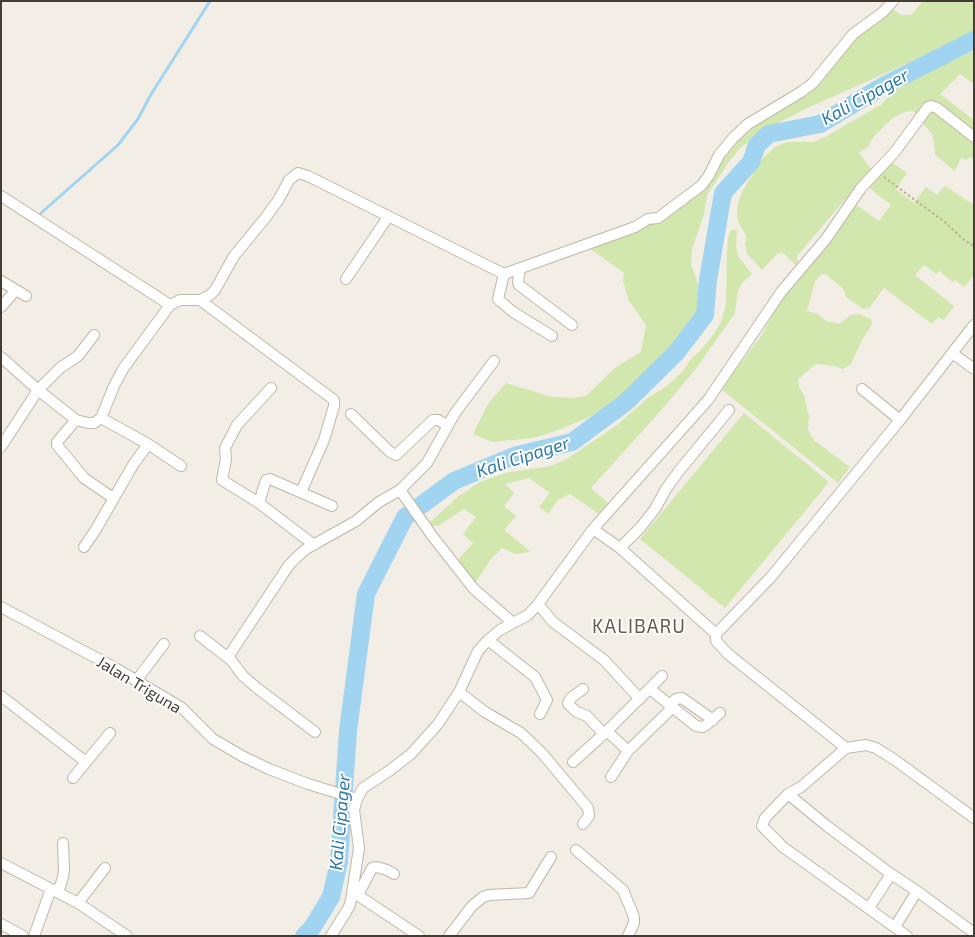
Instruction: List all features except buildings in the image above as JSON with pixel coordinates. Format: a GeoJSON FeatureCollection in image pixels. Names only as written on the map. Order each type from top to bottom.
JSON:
{"type":"FeatureCollection","features":[{"type":"Feature","properties":{"kind":"street"},"geometry":{"type":"LineString","coordinates":[[1,357],[76,420],[94,423],[101,418],[122,369],[170,305],[180,300],[200,300],[215,290],[239,250],[279,199],[289,180],[298,172],[504,274],[636,227],[702,185],[719,155],[733,138],[748,124],[813,83],[853,34],[883,12],[893,1]]}},
{"type":"Feature","properties":{"kind":"street"},"geometry":{"type":"LineString","coordinates":[[355,893],[359,848],[354,798],[363,788],[411,754],[438,724],[458,692],[478,651],[488,640],[528,615],[593,529],[708,400],[782,292],[805,266],[861,188],[894,153],[924,112],[931,106],[937,108],[974,137]]}},
{"type":"Feature","properties":{"kind":"street"},"geometry":{"type":"LineString","coordinates":[[1,196],[170,305]]}},
{"type":"Feature","properties":{"kind":"street"},"geometry":{"type":"LineString","coordinates":[[346,279],[388,217]]}},
{"type":"Feature","properties":{"kind":"street"},"geometry":{"type":"LineString","coordinates":[[520,268],[519,286],[572,325]]}},
{"type":"Feature","properties":{"kind":"street"},"geometry":{"type":"LineString","coordinates":[[504,274],[498,299],[513,312],[552,336]]}},
{"type":"Feature","properties":{"kind":"street"},"geometry":{"type":"LineString","coordinates":[[1,281],[26,296]]}},
{"type":"Feature","properties":{"kind":"street"},"geometry":{"type":"LineString","coordinates":[[1,307],[16,290]]}},
{"type":"Feature","properties":{"kind":"street"},"geometry":{"type":"LineString","coordinates":[[200,300],[334,400],[324,440],[301,492]]}},
{"type":"Feature","properties":{"kind":"street"},"geometry":{"type":"LineString","coordinates":[[846,748],[728,654],[716,641],[716,634],[771,577],[900,420],[974,325]]}},
{"type":"Feature","properties":{"kind":"street"},"geometry":{"type":"LineString","coordinates":[[1,447],[38,390],[60,368],[78,356],[94,335]]}},
{"type":"Feature","properties":{"kind":"street"},"geometry":{"type":"LineString","coordinates":[[952,353],[974,370]]}},
{"type":"Feature","properties":{"kind":"street"},"geometry":{"type":"LineString","coordinates":[[228,657],[290,565],[302,553],[356,521],[379,502],[400,490],[427,462],[447,425],[494,361]]}},
{"type":"Feature","properties":{"kind":"street"},"geometry":{"type":"LineString","coordinates":[[271,388],[237,425],[225,448],[226,464],[222,477],[223,482],[259,503],[314,545]]}},
{"type":"Feature","properties":{"kind":"street"},"geometry":{"type":"LineString","coordinates":[[862,389],[900,420]]}},
{"type":"Feature","properties":{"kind":"street"},"geometry":{"type":"LineString","coordinates":[[620,548],[645,522],[679,470],[729,410]]}},
{"type":"Feature","properties":{"kind":"street"},"geometry":{"type":"LineString","coordinates":[[351,414],[390,452],[396,455],[434,420],[447,425]]}},
{"type":"Feature","properties":{"kind":"street"},"geometry":{"type":"LineString","coordinates":[[101,418],[148,444],[181,466]]}},
{"type":"Feature","properties":{"kind":"street"},"geometry":{"type":"LineString","coordinates":[[76,420],[57,442],[57,445],[84,478],[113,498]]}},
{"type":"Feature","properties":{"kind":"street"},"geometry":{"type":"LineString","coordinates":[[84,546],[133,465],[148,444]]}},
{"type":"Feature","properties":{"kind":"street"},"geometry":{"type":"LineString","coordinates":[[259,503],[268,479],[332,506]]}},
{"type":"Feature","properties":{"kind":"street"},"geometry":{"type":"LineString","coordinates":[[400,490],[474,589],[513,623]]}},
{"type":"Feature","properties":{"kind":"street"},"geometry":{"type":"LineString","coordinates":[[593,529],[620,548],[716,634]]}},
{"type":"Feature","properties":{"kind":"street"},"geometry":{"type":"LineString","coordinates":[[538,604],[558,625],[604,660],[640,699]]}},
{"type":"Feature","properties":{"kind":"street","name":"Jalan Triguna"},"geometry":{"type":"LineString","coordinates":[[1,607],[182,708],[212,739],[269,769],[308,784],[354,798]]}},
{"type":"Feature","properties":{"kind":"street"},"geometry":{"type":"LineString","coordinates":[[200,636],[228,657],[243,676],[315,732]]}},
{"type":"Feature","properties":{"kind":"street"},"geometry":{"type":"LineString","coordinates":[[488,640],[535,677],[547,700],[540,714]]}},
{"type":"Feature","properties":{"kind":"street"},"geometry":{"type":"LineString","coordinates":[[136,681],[164,644]]}},
{"type":"Feature","properties":{"kind":"street"},"geometry":{"type":"LineString","coordinates":[[573,762],[662,676]]}},
{"type":"Feature","properties":{"kind":"street"},"geometry":{"type":"LineString","coordinates":[[583,688],[571,698],[568,703],[569,705],[577,712],[587,716],[628,751]]}},
{"type":"Feature","properties":{"kind":"street"},"geometry":{"type":"LineString","coordinates":[[611,777],[628,751],[671,707],[676,699],[682,698],[716,716],[705,726],[699,727],[691,723],[671,707],[650,689]]}},
{"type":"Feature","properties":{"kind":"street"},"geometry":{"type":"LineString","coordinates":[[458,692],[485,712],[521,733],[542,753],[588,808],[589,816],[583,824]]}},
{"type":"Feature","properties":{"kind":"street"},"geometry":{"type":"LineString","coordinates":[[1,696],[86,762]]}},
{"type":"Feature","properties":{"kind":"street"},"geometry":{"type":"LineString","coordinates":[[73,778],[110,733]]}},
{"type":"Feature","properties":{"kind":"street"},"geometry":{"type":"LineString","coordinates":[[907,936],[783,848],[762,826],[765,818],[788,794],[801,787],[846,748],[866,745],[884,752],[974,818]]}},
{"type":"Feature","properties":{"kind":"street"},"geometry":{"type":"LineString","coordinates":[[788,794],[891,874],[974,933]]}},
{"type":"Feature","properties":{"kind":"street"},"geometry":{"type":"LineString","coordinates":[[34,936],[53,890],[60,887],[63,877],[63,843]]}},
{"type":"Feature","properties":{"kind":"street"},"geometry":{"type":"LineString","coordinates":[[576,850],[623,890],[634,917],[634,923],[628,936]]}},
{"type":"Feature","properties":{"kind":"street"},"geometry":{"type":"LineString","coordinates":[[449,936],[472,906],[483,897],[529,893],[551,857]]}},
{"type":"Feature","properties":{"kind":"street"},"geometry":{"type":"LineString","coordinates":[[1,863],[78,903],[116,932],[127,936]]}},
{"type":"Feature","properties":{"kind":"street"},"geometry":{"type":"LineString","coordinates":[[331,936],[349,907],[355,893],[372,868],[377,867],[394,874]]}},
{"type":"Feature","properties":{"kind":"street"},"geometry":{"type":"LineString","coordinates":[[78,903],[105,868]]}},
{"type":"Feature","properties":{"kind":"street"},"geometry":{"type":"LineString","coordinates":[[869,908],[891,874]]}},
{"type":"Feature","properties":{"kind":"street"},"geometry":{"type":"LineString","coordinates":[[895,927],[917,891]]}},
{"type":"Feature","properties":{"kind":"street"},"geometry":{"type":"LineString","coordinates":[[355,893],[419,936]]}},
{"type":"Feature","properties":{"kind":"street"},"geometry":{"type":"LineString","coordinates":[[1,924],[22,936]]}},
{"type":"Feature","properties":{"kind":"path"},"geometry":{"type":"LineString","coordinates":[[876,171],[974,246]]}},
{"type":"Feature","properties":{"kind":"green space"},"geometry":{"type":"Polygon","coordinates":[[[923,1],[974,1],[974,35],[801,111],[767,129],[740,148],[728,163],[707,195],[704,214],[692,249],[691,264],[699,287],[701,308],[694,323],[654,368],[599,413],[553,432],[532,438],[492,442],[473,434],[488,404],[506,383],[552,397],[572,398],[586,396],[616,367],[641,352],[646,325],[629,301],[623,281],[624,273],[589,248],[648,223],[663,219],[745,133],[823,80],[854,37],[891,8],[901,15],[911,15],[923,1]]]}},
{"type":"Feature","properties":{"kind":"green space"},"geometry":{"type":"Polygon","coordinates":[[[974,51],[974,84],[960,74],[940,94],[974,120],[974,133],[934,102],[917,114],[912,111],[904,112],[893,118],[875,135],[870,145],[859,153],[871,169],[797,256],[797,266],[782,252],[777,254],[762,270],[747,254],[746,236],[738,221],[737,212],[743,190],[763,158],[775,147],[787,142],[814,142],[827,136],[882,104],[891,94],[915,78],[974,51]]]}},
{"type":"Feature","properties":{"kind":"green space"},"geometry":{"type":"Polygon","coordinates":[[[934,108],[974,140],[974,158],[969,157],[967,160],[961,158],[955,171],[935,155],[933,135],[921,121],[934,108]]]}},
{"type":"Feature","properties":{"kind":"green space"},"geometry":{"type":"Polygon","coordinates":[[[890,161],[907,173],[896,189],[914,203],[926,187],[937,195],[945,186],[974,205],[974,275],[964,287],[955,280],[953,282],[939,271],[936,274],[924,265],[915,275],[954,306],[944,320],[938,317],[932,324],[884,288],[869,308],[863,309],[846,297],[844,290],[826,274],[822,274],[815,281],[807,311],[818,314],[826,321],[839,324],[851,315],[859,314],[871,319],[872,324],[851,364],[843,369],[816,364],[798,379],[809,417],[808,430],[810,434],[815,441],[850,467],[838,483],[721,389],[761,336],[780,301],[855,204],[879,221],[891,205],[868,187],[890,161]]]}},
{"type":"Feature","properties":{"kind":"green space"},"geometry":{"type":"Polygon","coordinates":[[[731,230],[737,230],[736,247],[738,256],[752,274],[742,283],[738,291],[735,313],[695,370],[591,488],[608,503],[599,514],[570,494],[558,500],[548,514],[539,507],[550,493],[529,478],[505,484],[514,493],[504,506],[516,516],[504,530],[531,552],[515,554],[502,548],[490,560],[474,585],[457,561],[473,543],[463,534],[476,517],[464,509],[438,526],[429,526],[429,523],[460,495],[480,482],[505,473],[550,466],[567,459],[617,425],[683,371],[690,360],[714,334],[721,322],[726,305],[727,251],[731,230]]]}},
{"type":"Feature","properties":{"kind":"green space"},"geometry":{"type":"Polygon","coordinates":[[[744,413],[829,482],[725,608],[640,539],[744,413]]]}},
{"type":"Feature","properties":{"kind":"waterway"},"geometry":{"type":"LineString","coordinates":[[41,213],[118,145],[138,119],[150,96],[210,1]]}},
{"type":"Feature","properties":{"kind":"waterway","name":"Kali Cipager"},"geometry":{"type":"LineString","coordinates":[[304,936],[312,928],[331,897],[339,862],[348,731],[366,594],[405,517],[454,481],[514,456],[572,442],[625,403],[676,353],[705,315],[708,280],[723,193],[751,162],[757,145],[769,134],[820,124],[883,86],[974,40]]}},
{"type":"Feature","properties":{"kind":"district","name":"KALIBARU"},"geometry":{"type":"Point","coordinates":[639,627]}}]}
